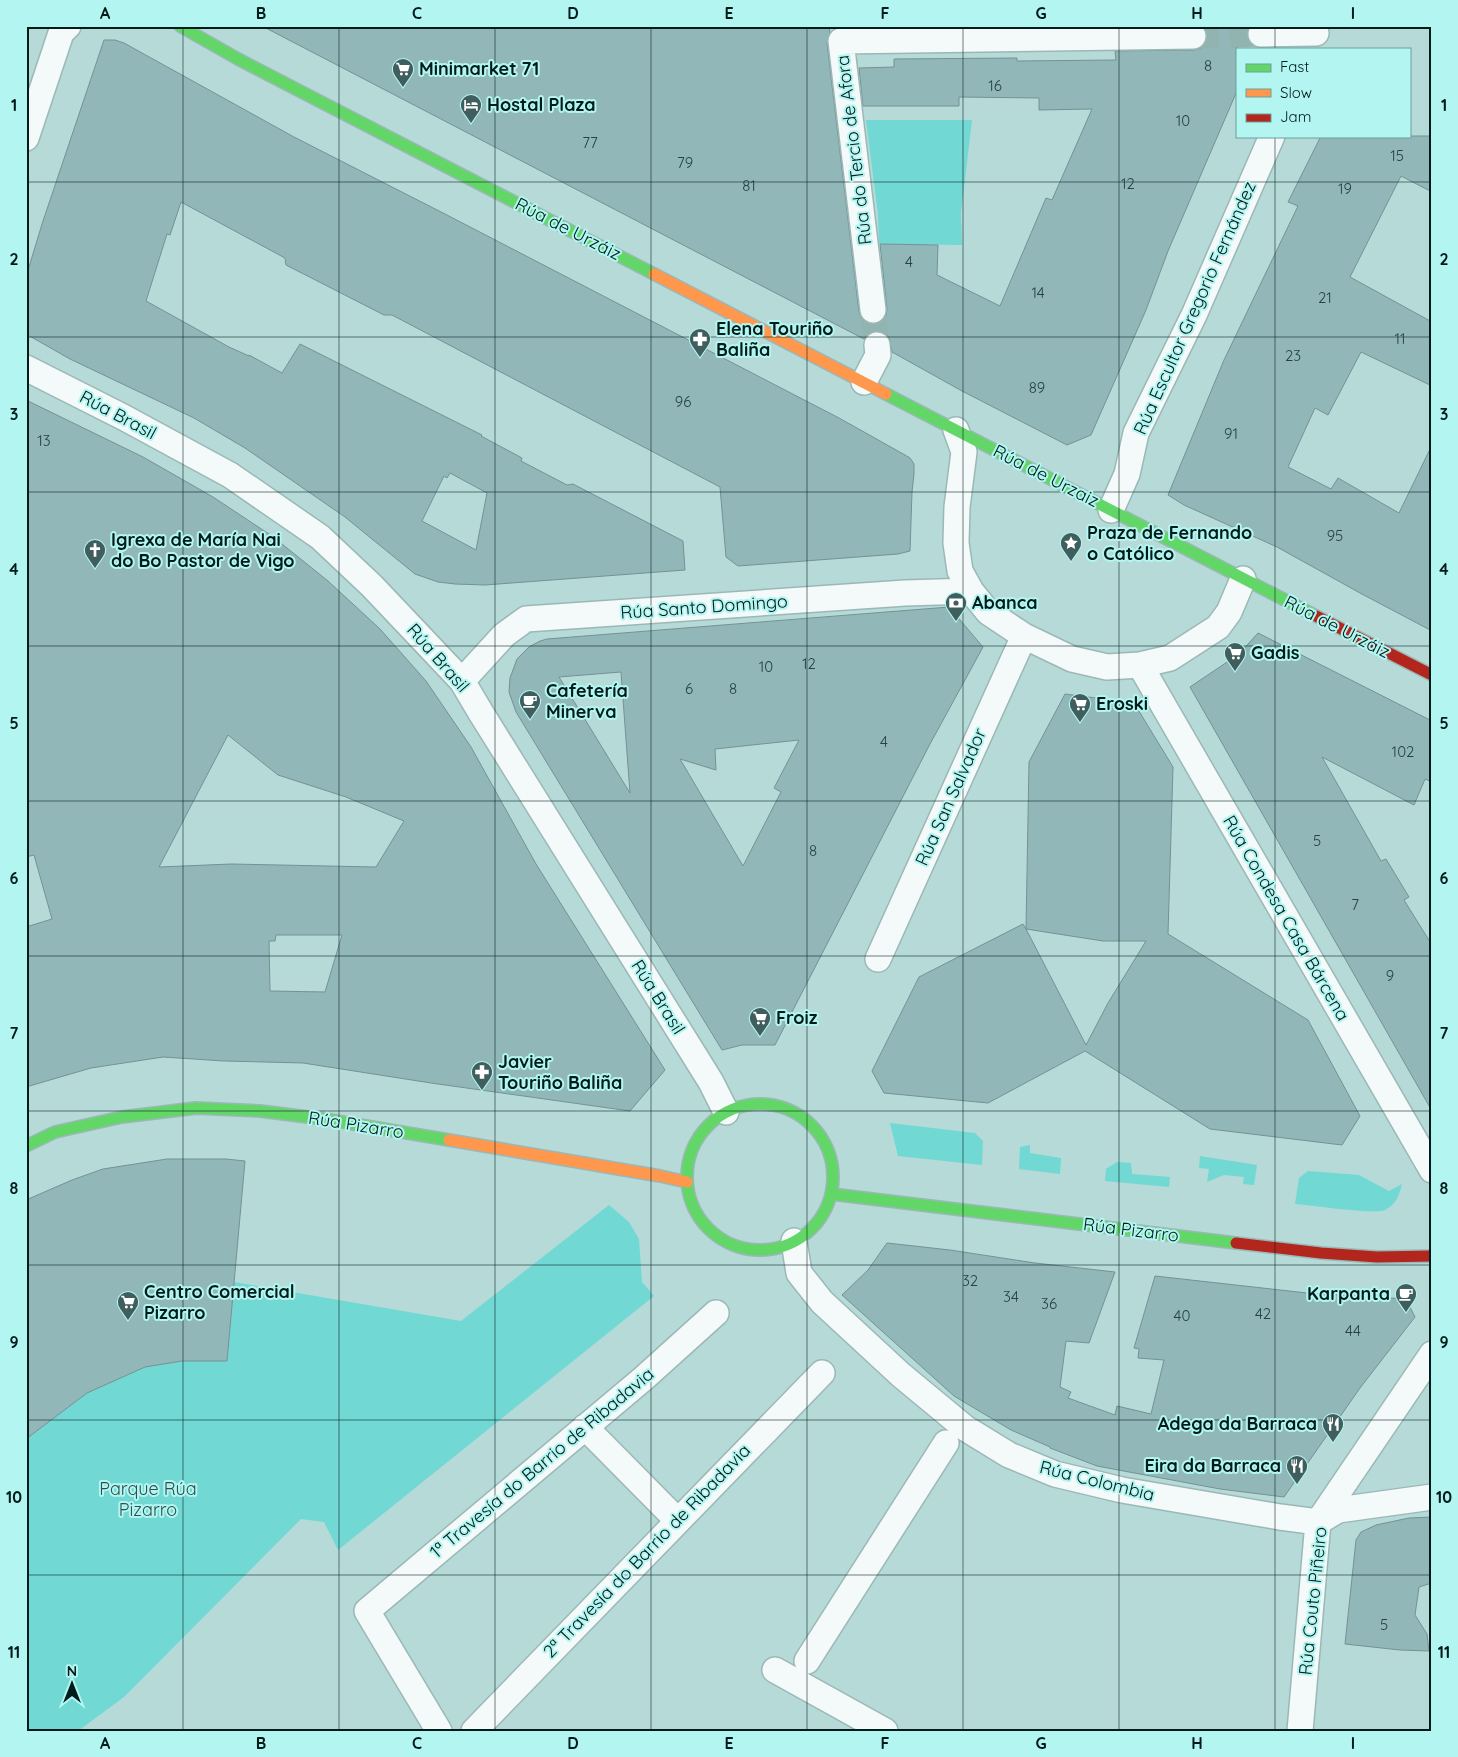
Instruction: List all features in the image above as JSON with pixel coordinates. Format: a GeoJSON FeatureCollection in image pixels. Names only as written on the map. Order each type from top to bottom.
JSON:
{"type":"FeatureCollection","features":[{"type":"Feature","properties":{"kind":"main road","name":"Rúa de Urzáiz"},"geometry":{"type":"LineString","coordinates":[[180,26],[238,59],[864,382],[960,441]]}},
{"type":"Feature","properties":{"kind":"main road","name":"Rúa de Urzaiz"},"geometry":{"type":"LineString","coordinates":[[988,446],[1243,579]]}},
{"type":"Feature","properties":{"kind":"main road","name":"Rúa de Urzáiz"},"geometry":{"type":"LineString","coordinates":[[1243,579],[1432,675]]}},
{"type":"Feature","properties":{"kind":"main road"},"geometry":{"type":"LineString","coordinates":[[749,1104],[773,1105],[795,1113],[802,1118],[814,1128],[827,1148],[833,1171],[831,1194],[826,1209],[818,1222],[807,1233],[794,1241],[773,1248],[748,1249],[725,1241],[706,1226],[692,1206],[687,1182],[688,1161],[696,1141],[709,1124],[726,1112],[749,1104]]}},
{"type":"Feature","properties":{"kind":"main road","name":"Rúa Pizarro"},"geometry":{"type":"LineString","coordinates":[[26,1146],[55,1132],[122,1117],[196,1108],[250,1111],[333,1121],[687,1182]]}},
{"type":"Feature","properties":{"kind":"main road","name":"Rúa Pizarro"},"geometry":{"type":"LineString","coordinates":[[831,1194],[1321,1253],[1377,1257],[1432,1256]]}},
{"type":"Feature","properties":{"kind":"street"},"geometry":{"type":"LineString","coordinates":[[26,138],[61,33],[68,26]]}},
{"type":"Feature","properties":{"kind":"street"},"geometry":{"type":"LineString","coordinates":[[1261,34],[1314,36]]}},
{"type":"Feature","properties":{"kind":"street","name":"Rúa do Tercio de Afora"},"geometry":{"type":"LineString","coordinates":[[873,310],[841,41],[1193,36]]}},
{"type":"Feature","properties":{"kind":"street","name":"Rúa Escultor Gregorio Fernández"},"geometry":{"type":"LineString","coordinates":[[1111,510],[1127,474],[1136,432],[1194,315],[1271,138]]}},
{"type":"Feature","properties":{"kind":"street"},"geometry":{"type":"LineString","coordinates":[[864,382],[878,355],[877,345]]}},
{"type":"Feature","properties":{"kind":"street","name":"Rúa Brasil"},"geometry":{"type":"LineString","coordinates":[[26,368],[123,417],[230,475],[320,537],[372,586],[462,681],[711,1082],[726,1112]]}},
{"type":"Feature","properties":{"kind":"street"},"geometry":{"type":"LineString","coordinates":[[988,446],[960,441],[956,543],[960,571],[971,591],[988,612],[1024,636],[1072,659],[1107,667],[1140,665],[1170,658],[1218,626],[1229,612],[1243,579]]}},
{"type":"Feature","properties":{"kind":"street","name":"Rúa Santo Domingo"},"geometry":{"type":"LineString","coordinates":[[462,681],[504,636],[526,619],[906,593],[971,591]]}},
{"type":"Feature","properties":{"kind":"street","name":"Rúa San Salvador"},"geometry":{"type":"LineString","coordinates":[[878,959],[1024,636]]}},
{"type":"Feature","properties":{"kind":"street","name":"Rúa Condesa Casa Bárcena"},"geometry":{"type":"LineString","coordinates":[[1140,665],[1432,1170]]}},
{"type":"Feature","properties":{"kind":"street","name":"Rúa Colombia"},"geometry":{"type":"LineString","coordinates":[[794,1241],[799,1273],[822,1302],[901,1375],[965,1428],[1009,1455],[1056,1474],[1122,1490],[1318,1522]]}},
{"type":"Feature","properties":{"kind":"street","name":"1ª Travesía do Barrio de Ribadavia"},"geometry":{"type":"LineString","coordinates":[[439,1731],[367,1611],[644,1378],[716,1313]]}},
{"type":"Feature","properties":{"kind":"street","name":"Rúa Couto Piñeiro"},"geometry":{"type":"LineString","coordinates":[[1300,1731],[1318,1522],[1432,1354]]}},
{"type":"Feature","properties":{"kind":"street","name":"2ª Travesía do Barrio de Ribadavia"},"geometry":{"type":"LineString","coordinates":[[474,1731],[677,1520],[822,1373]]}},
{"type":"Feature","properties":{"kind":"street"},"geometry":{"type":"LineString","coordinates":[[585,1427],[677,1520]]}},
{"type":"Feature","properties":{"kind":"street"},"geometry":{"type":"LineString","coordinates":[[807,1661],[946,1443]]}},
{"type":"Feature","properties":{"kind":"street"},"geometry":{"type":"LineString","coordinates":[[1318,1522],[1338,1510],[1432,1497]]}},
{"type":"Feature","properties":{"kind":"street"},"geometry":{"type":"LineString","coordinates":[[775,1670],[885,1731]]}},
{"type":"Feature","properties":{"kind":"green space"},"geometry":{"type":"Polygon","coordinates":[[[866,120],[972,120],[961,213],[962,245],[879,244],[878,215],[866,120]]]}},
{"type":"Feature","properties":{"kind":"green space"},"geometry":{"type":"Polygon","coordinates":[[[890,1123],[975,1133],[983,1141],[982,1165],[898,1156],[890,1123]]]}},
{"type":"Feature","properties":{"kind":"green space"},"geometry":{"type":"Polygon","coordinates":[[[1030,1145],[1030,1153],[1061,1158],[1060,1174],[1019,1169],[1020,1147],[1030,1145]]]}},
{"type":"Feature","properties":{"kind":"green space"},"geometry":{"type":"Polygon","coordinates":[[[1200,1156],[1257,1165],[1254,1185],[1243,1184],[1244,1177],[1224,1175],[1207,1182],[1209,1169],[1199,1168],[1200,1156]]]}},
{"type":"Feature","properties":{"kind":"green space"},"geometry":{"type":"Polygon","coordinates":[[[1117,1162],[1131,1163],[1132,1174],[1170,1177],[1169,1187],[1105,1181],[1106,1169],[1117,1162]]]}},
{"type":"Feature","properties":{"kind":"green space"},"geometry":{"type":"Polygon","coordinates":[[[1308,1171],[1359,1175],[1389,1191],[1402,1184],[1395,1202],[1385,1210],[1356,1211],[1295,1204],[1299,1178],[1308,1171]]]}},
{"type":"Feature","properties":{"kind":"green space","name":"Parque Rúa Pizarro"},"geometry":{"type":"Polygon","coordinates":[[[609,1205],[629,1222],[639,1239],[642,1282],[654,1296],[338,1550],[324,1522],[301,1519],[124,1697],[78,1731],[26,1731],[26,1439],[87,1393],[145,1367],[182,1361],[227,1361],[234,1282],[461,1321],[609,1205]]]}},
{"type":"Feature","properties":{"kind":"building"},"geometry":{"type":"Polygon","coordinates":[[[262,26],[829,26],[830,33],[827,43],[859,312],[862,319],[867,323],[874,324],[882,321],[886,316],[887,309],[880,244],[938,245],[937,275],[1000,306],[1046,198],[1052,200],[1092,109],[1039,110],[1039,98],[959,97],[959,106],[863,106],[859,68],[894,67],[894,59],[1017,58],[1017,61],[1116,60],[1115,51],[1194,50],[1201,48],[1206,43],[1207,35],[1203,26],[1237,26],[1236,93],[1168,251],[1146,310],[1091,435],[1067,445],[962,391],[892,352],[889,337],[883,332],[875,331],[868,334],[864,339],[262,26]]]}},
{"type":"Feature","properties":{"kind":"building"},"geometry":{"type":"Polygon","coordinates":[[[104,40],[115,40],[124,43],[294,137],[839,418],[910,458],[914,464],[914,474],[910,551],[898,554],[738,566],[726,557],[720,487],[392,315],[384,315],[286,265],[285,258],[181,202],[170,235],[167,234],[146,301],[229,347],[249,355],[282,373],[300,344],[482,435],[522,458],[521,461],[567,485],[573,484],[683,541],[685,570],[485,585],[438,582],[415,574],[345,517],[245,448],[194,418],[70,359],[26,334],[26,277],[104,40]],[[450,473],[447,478],[444,476],[422,521],[476,550],[487,493],[450,473]]]}},
{"type":"Feature","properties":{"kind":"building"},"geometry":{"type":"Polygon","coordinates":[[[1410,136],[1432,136],[1432,192],[1401,176],[1350,277],[1432,322],[1432,386],[1361,352],[1328,415],[1315,408],[1288,467],[1331,489],[1338,478],[1399,513],[1432,445],[1432,631],[1277,547],[1184,505],[1168,495],[1224,360],[1298,206],[1288,202],[1320,138],[1410,138],[1410,136]]]}},
{"type":"Feature","properties":{"kind":"building"},"geometry":{"type":"Polygon","coordinates":[[[26,400],[143,457],[213,497],[272,536],[328,581],[380,629],[426,681],[471,747],[536,864],[665,1070],[630,1111],[303,1063],[163,1057],[91,1068],[26,1087],[26,927],[52,919],[34,855],[26,857],[26,400]],[[228,735],[159,867],[231,864],[376,867],[404,821],[346,797],[278,775],[228,735]],[[276,935],[275,941],[269,941],[270,991],[325,992],[342,935],[276,935]]]}},
{"type":"Feature","properties":{"kind":"building"},"geometry":{"type":"Polygon","coordinates":[[[949,607],[983,647],[930,744],[775,1045],[742,1045],[722,1050],[516,712],[509,692],[510,678],[517,659],[529,647],[547,639],[949,607]],[[621,672],[559,677],[630,793],[621,672]],[[799,740],[715,749],[716,770],[680,759],[743,866],[781,792],[774,788],[799,740]]]}},
{"type":"Feature","properties":{"kind":"building"},"geometry":{"type":"Polygon","coordinates":[[[1258,633],[1432,721],[1432,782],[1425,779],[1414,805],[1322,757],[1381,861],[1386,859],[1409,897],[1404,900],[1432,945],[1432,1111],[1190,687],[1239,654],[1258,633]]]}},
{"type":"Feature","properties":{"kind":"building"},"geometry":{"type":"Polygon","coordinates":[[[1065,694],[1134,703],[1173,767],[1168,934],[1308,1020],[1360,1116],[1342,1145],[1210,1129],[1085,1051],[988,1103],[884,1093],[872,1071],[919,977],[1023,924],[1026,929],[1029,762],[1065,694]],[[1026,929],[1086,1045],[1108,1003],[1146,941],[1103,941],[1026,929]]]}},
{"type":"Feature","properties":{"kind":"building","name":"Centro Comercial Pizarro"},"geometry":{"type":"Polygon","coordinates":[[[167,1159],[226,1159],[245,1161],[227,1361],[182,1361],[145,1367],[87,1393],[26,1439],[26,1200],[103,1169],[167,1159]]]}},
{"type":"Feature","properties":{"kind":"building"},"geometry":{"type":"Polygon","coordinates":[[[887,1243],[1115,1272],[1089,1343],[1066,1341],[1060,1387],[1071,1392],[1068,1398],[1115,1415],[1117,1406],[1151,1414],[1164,1360],[1138,1358],[1139,1349],[1134,1348],[1155,1276],[1307,1293],[1406,1299],[1415,1317],[1360,1388],[1284,1497],[1220,1489],[1097,1466],[1050,1448],[1011,1430],[954,1396],[842,1295],[868,1270],[887,1243]]]}},
{"type":"Feature","properties":{"kind":"building"},"geometry":{"type":"Polygon","coordinates":[[[1432,1517],[1432,1583],[1419,1587],[1415,1615],[1427,1634],[1429,1651],[1345,1644],[1356,1540],[1361,1532],[1376,1525],[1409,1518],[1432,1517]]]}},
{"type":"Feature","properties":{"kind":"tunnel"},"geometry":{"type":"LineString","coordinates":[[1193,36],[1261,34]]}},
{"type":"Feature","properties":{"kind":"tunnel"},"geometry":{"type":"LineString","coordinates":[[873,310],[877,345]]}},
{"type":"Feature","properties":{"kind":"traffic: fast"},"geometry":{"type":"LineString","coordinates":[[180,26],[238,59],[654,274]]}},
{"type":"Feature","properties":{"kind":"traffic: fast"},"geometry":{"type":"LineString","coordinates":[[886,394],[1316,616]]}},
{"type":"Feature","properties":{"kind":"traffic: fast"},"geometry":{"type":"LineString","coordinates":[[760,1104],[788,1110],[811,1126],[827,1149],[833,1177],[827,1205],[811,1228],[788,1244],[760,1250],[732,1244],[709,1228],[693,1205],[687,1177],[693,1149],[709,1126],[732,1110],[760,1104]]}},
{"type":"Feature","properties":{"kind":"traffic: fast"},"geometry":{"type":"LineString","coordinates":[[26,1146],[55,1132],[122,1117],[196,1108],[260,1111],[324,1119],[449,1140]]}},
{"type":"Feature","properties":{"kind":"traffic: fast"},"geometry":{"type":"LineString","coordinates":[[831,1194],[1236,1243]]}},
{"type":"Feature","properties":{"kind":"traffic: slow"},"geometry":{"type":"LineString","coordinates":[[654,274],[886,394]]}},
{"type":"Feature","properties":{"kind":"traffic: slow"},"geometry":{"type":"LineString","coordinates":[[449,1140],[687,1182]]}},
{"type":"Feature","properties":{"kind":"traffic: jam"},"geometry":{"type":"LineString","coordinates":[[1316,616],[1432,675]]}},
{"type":"Feature","properties":{"kind":"traffic: jam"},"geometry":{"type":"LineString","coordinates":[[1236,1243],[1321,1253],[1377,1257],[1432,1256]]}},
{"type":"Feature","properties":{"kind":"place","name":"Minimarket 71"},"geometry":{"type":"Point","coordinates":[403,88]}},
{"type":"Feature","properties":{"kind":"place","name":"Hostal Plaza"},"geometry":{"type":"Point","coordinates":[471,124]}},
{"type":"Feature","properties":{"kind":"place","name":"Elena Touriño Baliña"},"geometry":{"type":"Point","coordinates":[700,358]}},
{"type":"Feature","properties":{"kind":"place","name":"Praza de Fernando o Católico"},"geometry":{"type":"Point","coordinates":[1071,562]}},
{"type":"Feature","properties":{"kind":"place","name":"Igrexa de María Nai do Bo Pastor de Vigo"},"geometry":{"type":"Point","coordinates":[95,569]}},
{"type":"Feature","properties":{"kind":"place","name":"Abanca"},"geometry":{"type":"Point","coordinates":[956,622]}},
{"type":"Feature","properties":{"kind":"place","name":"Gadis"},"geometry":{"type":"Point","coordinates":[1235,672]}},
{"type":"Feature","properties":{"kind":"place","name":"Cafetería Minerva"},"geometry":{"type":"Point","coordinates":[530,720]}},
{"type":"Feature","properties":{"kind":"place","name":"Eroski"},"geometry":{"type":"Point","coordinates":[1080,723]}},
{"type":"Feature","properties":{"kind":"place","name":"Froiz"},"geometry":{"type":"Point","coordinates":[760,1037]}},
{"type":"Feature","properties":{"kind":"place","name":"Javier Touriño Baliña"},"geometry":{"type":"Point","coordinates":[482,1091]}},
{"type":"Feature","properties":{"kind":"place","name":"Karpanta"},"geometry":{"type":"Point","coordinates":[1406,1313]}},
{"type":"Feature","properties":{"kind":"place","name":"Centro Comercial Pizarro"},"geometry":{"type":"Point","coordinates":[128,1321]}},
{"type":"Feature","properties":{"kind":"place","name":"Adega da Barraca"},"geometry":{"type":"Point","coordinates":[1333,1443]}},
{"type":"Feature","properties":{"kind":"place","name":"Eira da Barraca"},"geometry":{"type":"Point","coordinates":[1297,1485]}}]}
